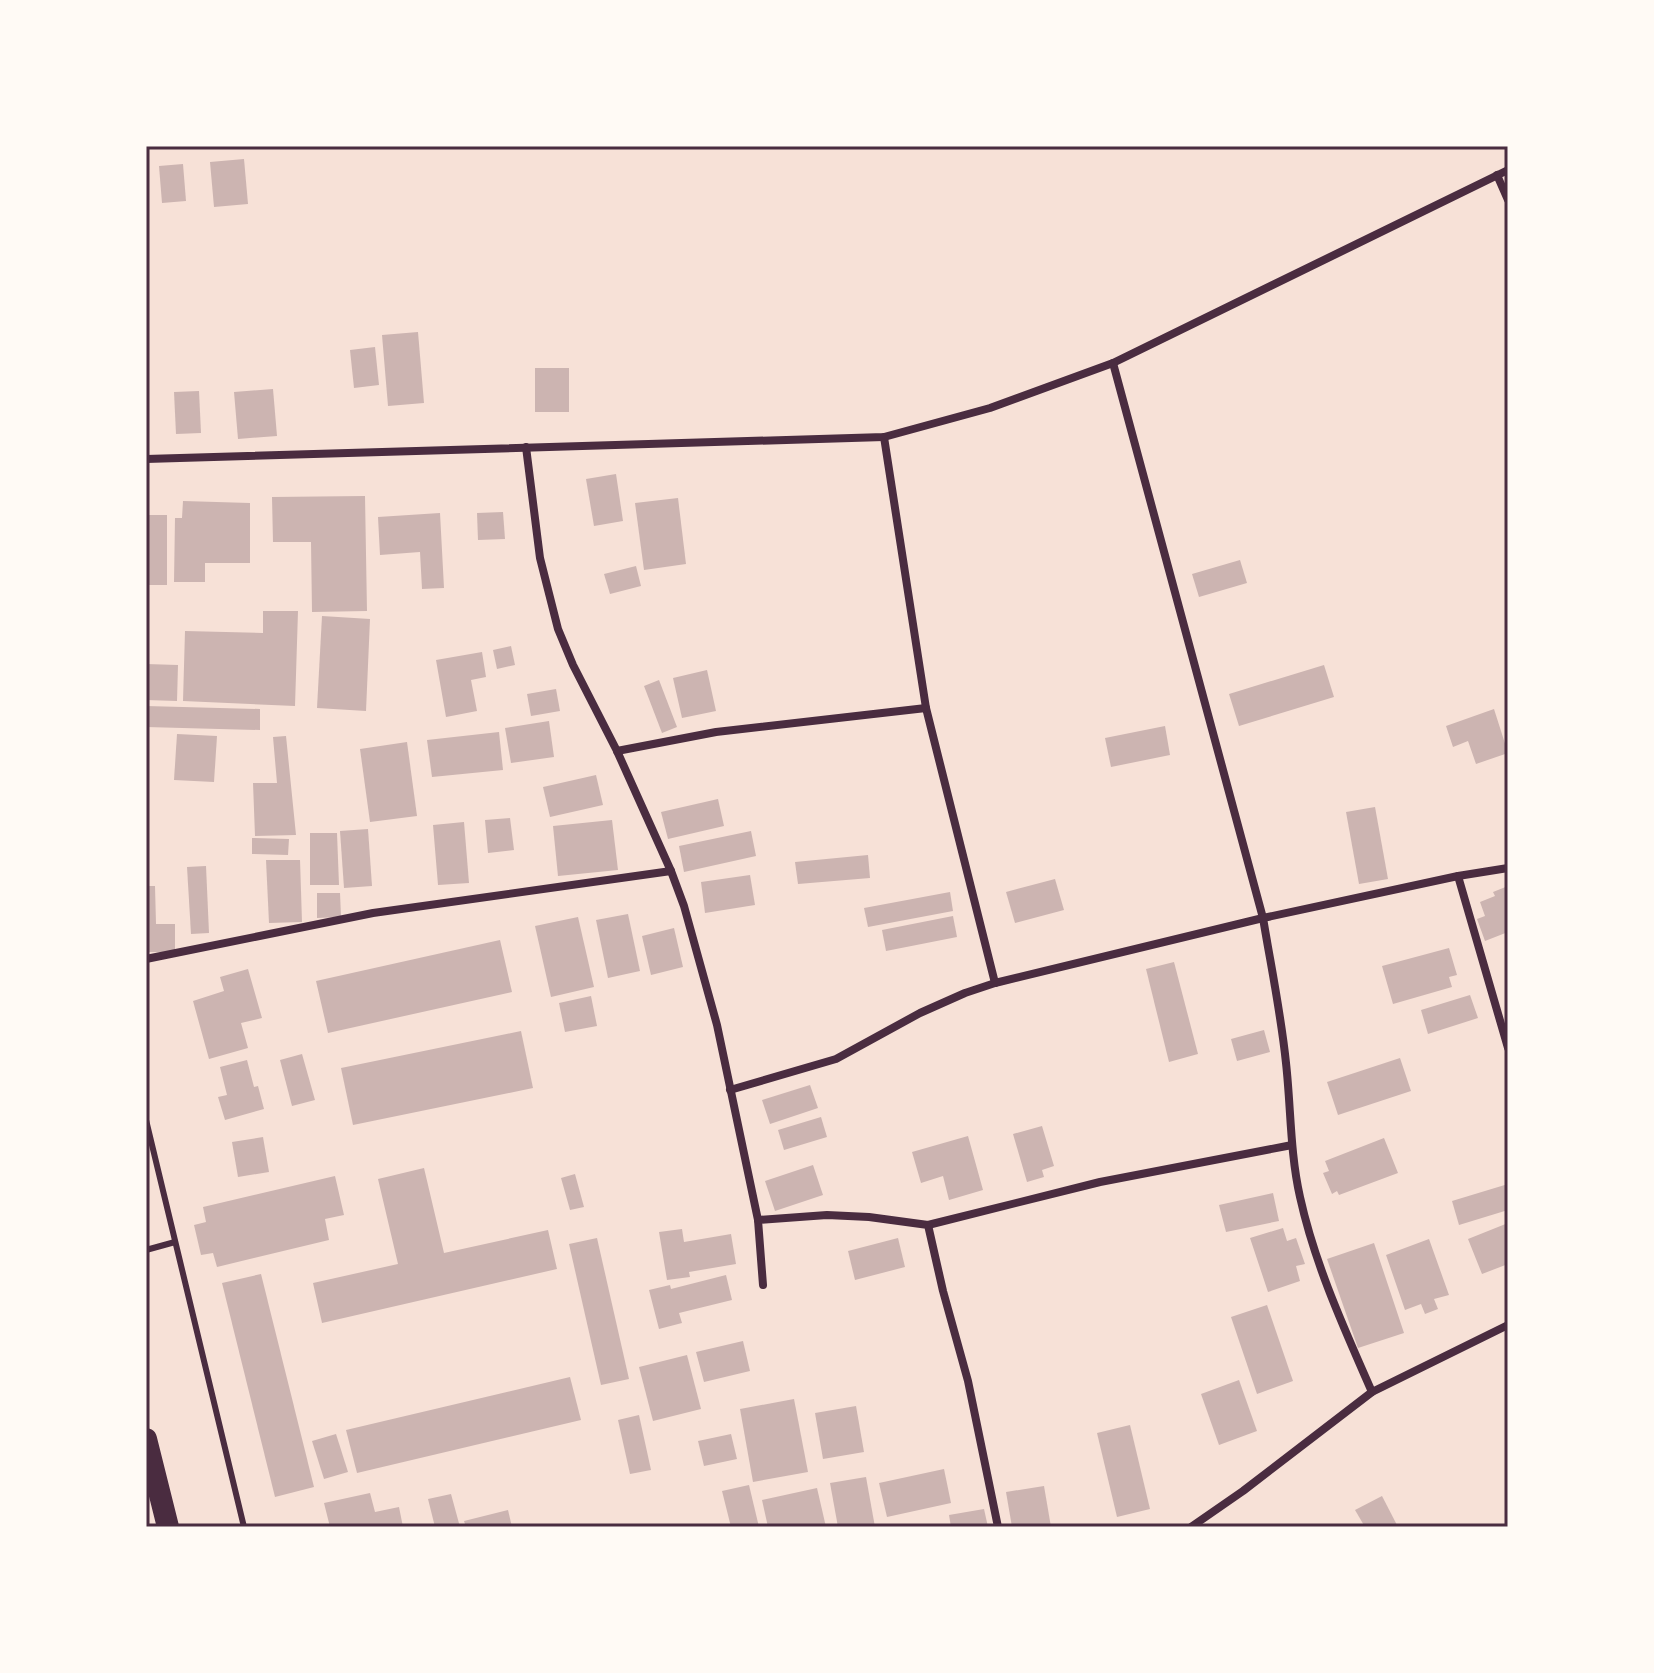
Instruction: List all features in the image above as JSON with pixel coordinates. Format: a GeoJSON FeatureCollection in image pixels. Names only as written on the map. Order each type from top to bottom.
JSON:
{"type":"FeatureCollection","features":[{"type":"Feature","properties":{"kind":"highway"},"geometry":{"type":"LineString","coordinates":[[146,1439],[162,1517]]}},
{"type":"Feature","properties":{"kind":"street"},"geometry":{"type":"LineString","coordinates":[[146,459],[884,437],[990,408],[1113,363],[1508,170]]}},
{"type":"Feature","properties":{"kind":"street"},"geometry":{"type":"LineString","coordinates":[[1497,175],[1508,200]]}},
{"type":"Feature","properties":{"kind":"street"},"geometry":{"type":"LineString","coordinates":[[1113,363],[1263,918],[1286,1062],[1292,1145],[1300,1197],[1319,1264],[1372,1392]]}},
{"type":"Feature","properties":{"kind":"street"},"geometry":{"type":"LineString","coordinates":[[884,437],[926,708],[995,983]]}},
{"type":"Feature","properties":{"kind":"street"},"geometry":{"type":"LineString","coordinates":[[526,447],[540,558],[558,629],[617,751],[684,906],[717,1025],[758,1220],[763,1285]]}},
{"type":"Feature","properties":{"kind":"street"},"geometry":{"type":"LineString","coordinates":[[617,751],[716,732],[926,708]]}},
{"type":"Feature","properties":{"kind":"street"},"geometry":{"type":"LineString","coordinates":[[730,1090],[836,1059],[920,1013],[995,983],[1263,918],[1508,868]]}},
{"type":"Feature","properties":{"kind":"street"},"geometry":{"type":"LineString","coordinates":[[146,959],[373,913],[671,871]]}},
{"type":"Feature","properties":{"kind":"street"},"geometry":{"type":"LineString","coordinates":[[1458,876],[1504,1022],[1508,1048]]}},
{"type":"Feature","properties":{"kind":"street"},"geometry":{"type":"LineString","coordinates":[[758,1220],[827,1215],[928,1225],[1100,1182],[1292,1145]]}},
{"type":"Feature","properties":{"kind":"street"},"geometry":{"type":"LineString","coordinates":[[928,1225],[968,1381],[998,1527]]}},
{"type":"Feature","properties":{"kind":"street"},"geometry":{"type":"LineString","coordinates":[[1191,1527],[1372,1392],[1508,1325]]}},
{"type":"Feature","properties":{"kind":"lane"},"geometry":{"type":"LineString","coordinates":[[146,1120],[244,1527]]}},
{"type":"Feature","properties":{"kind":"lane"},"geometry":{"type":"LineString","coordinates":[[146,1250],[175,1242]]}},
{"type":"Feature","properties":{"kind":"building"},"geometry":{"type":"Polygon","coordinates":[[[244,159],[248,204],[214,207],[210,162],[244,159]]]}},
{"type":"Feature","properties":{"kind":"building"},"geometry":{"type":"Polygon","coordinates":[[[183,164],[186,201],[162,203],[159,166],[183,164]]]}},
{"type":"Feature","properties":{"kind":"building"},"geometry":{"type":"Polygon","coordinates":[[[418,332],[424,403],[388,406],[382,335],[418,332]]]}},
{"type":"Feature","properties":{"kind":"building"},"geometry":{"type":"Polygon","coordinates":[[[375,347],[379,385],[354,388],[350,350],[375,347]]]}},
{"type":"Feature","properties":{"kind":"building"},"geometry":{"type":"Polygon","coordinates":[[[535,368],[569,368],[569,412],[535,412],[535,368]]]}},
{"type":"Feature","properties":{"kind":"building"},"geometry":{"type":"Polygon","coordinates":[[[273,389],[277,436],[238,439],[234,392],[273,389]]]}},
{"type":"Feature","properties":{"kind":"building"},"geometry":{"type":"Polygon","coordinates":[[[199,391],[201,433],[176,434],[174,392],[199,391]]]}},
{"type":"Feature","properties":{"kind":"building"},"geometry":{"type":"Polygon","coordinates":[[[616,474],[623,521],[594,526],[586,479],[616,474]]]}},
{"type":"Feature","properties":{"kind":"building"},"geometry":{"type":"Polygon","coordinates":[[[365,496],[367,611],[312,612],[311,542],[273,542],[272,497],[365,496]]]}},
{"type":"Feature","properties":{"kind":"building"},"geometry":{"type":"Polygon","coordinates":[[[678,498],[686,564],[644,570],[635,503],[678,498]]]}},
{"type":"Feature","properties":{"kind":"building"},"geometry":{"type":"Polygon","coordinates":[[[183,501],[250,503],[250,563],[205,563],[205,582],[174,582],[175,518],[182,518],[183,501]]]}},
{"type":"Feature","properties":{"kind":"building"},"geometry":{"type":"Polygon","coordinates":[[[503,512],[505,539],[478,540],[477,513],[503,512]]]}},
{"type":"Feature","properties":{"kind":"building"},"geometry":{"type":"Polygon","coordinates":[[[440,513],[444,588],[422,589],[420,552],[380,555],[378,517],[440,513]]]}},
{"type":"Feature","properties":{"kind":"building"},"geometry":{"type":"Polygon","coordinates":[[[146,515],[167,515],[167,585],[146,585],[146,515]]]}},
{"type":"Feature","properties":{"kind":"building"},"geometry":{"type":"Polygon","coordinates":[[[1240,560],[1247,583],[1199,597],[1192,574],[1240,560]]]}},
{"type":"Feature","properties":{"kind":"building"},"geometry":{"type":"Polygon","coordinates":[[[636,566],[641,586],[610,594],[604,574],[636,566]]]}},
{"type":"Feature","properties":{"kind":"building"},"geometry":{"type":"Polygon","coordinates":[[[263,611],[298,611],[295,706],[183,701],[185,631],[263,633],[263,611]]]}},
{"type":"Feature","properties":{"kind":"building"},"geometry":{"type":"Polygon","coordinates":[[[322,616],[370,619],[366,711],[317,708],[322,616]]]}},
{"type":"Feature","properties":{"kind":"building"},"geometry":{"type":"Polygon","coordinates":[[[511,646],[515,665],[497,669],[493,650],[511,646]]]}},
{"type":"Feature","properties":{"kind":"building"},"geometry":{"type":"Polygon","coordinates":[[[482,652],[486,677],[471,680],[477,711],[446,717],[436,660],[482,652]]]}},
{"type":"Feature","properties":{"kind":"building"},"geometry":{"type":"Polygon","coordinates":[[[146,664],[178,665],[177,701],[146,700],[146,664]]]}},
{"type":"Feature","properties":{"kind":"building"},"geometry":{"type":"Polygon","coordinates":[[[1324,665],[1334,697],[1239,726],[1229,694],[1324,665]]]}},
{"type":"Feature","properties":{"kind":"building"},"geometry":{"type":"Polygon","coordinates":[[[707,670],[716,711],[682,718],[673,678],[707,670]]]}},
{"type":"Feature","properties":{"kind":"building"},"geometry":{"type":"Polygon","coordinates":[[[659,680],[677,727],[662,733],[644,686],[659,680]]]}},
{"type":"Feature","properties":{"kind":"building"},"geometry":{"type":"Polygon","coordinates":[[[556,689],[560,711],[531,716],[527,694],[556,689]]]}},
{"type":"Feature","properties":{"kind":"building"},"geometry":{"type":"Polygon","coordinates":[[[146,706],[260,709],[260,730],[146,727],[146,706]]]}},
{"type":"Feature","properties":{"kind":"building"},"geometry":{"type":"Polygon","coordinates":[[[1494,709],[1508,753],[1476,764],[1468,741],[1453,747],[1446,726],[1494,709]]]}},
{"type":"Feature","properties":{"kind":"building"},"geometry":{"type":"Polygon","coordinates":[[[549,721],[554,757],[511,763],[505,728],[549,721]]]}},
{"type":"Feature","properties":{"kind":"building"},"geometry":{"type":"Polygon","coordinates":[[[1165,726],[1170,755],[1111,767],[1105,738],[1165,726]]]}},
{"type":"Feature","properties":{"kind":"building"},"geometry":{"type":"Polygon","coordinates":[[[499,732],[503,770],[432,777],[427,740],[499,732]]]}},
{"type":"Feature","properties":{"kind":"building"},"geometry":{"type":"Polygon","coordinates":[[[177,734],[217,736],[214,782],[174,780],[177,734]]]}},
{"type":"Feature","properties":{"kind":"building"},"geometry":{"type":"Polygon","coordinates":[[[286,736],[296,835],[255,836],[253,783],[277,783],[273,737],[286,736]]]}},
{"type":"Feature","properties":{"kind":"building"},"geometry":{"type":"Polygon","coordinates":[[[407,742],[417,816],[370,822],[360,749],[407,742]]]}},
{"type":"Feature","properties":{"kind":"building"},"geometry":{"type":"Polygon","coordinates":[[[596,775],[603,805],[550,817],[543,787],[596,775]]]}},
{"type":"Feature","properties":{"kind":"building"},"geometry":{"type":"Polygon","coordinates":[[[718,799],[724,826],[668,839],[661,812],[718,799]]]}},
{"type":"Feature","properties":{"kind":"building"},"geometry":{"type":"Polygon","coordinates":[[[1375,807],[1388,879],[1359,884],[1346,812],[1375,807]]]}},
{"type":"Feature","properties":{"kind":"building"},"geometry":{"type":"Polygon","coordinates":[[[510,818],[514,850],[488,853],[485,820],[510,818]]]}},
{"type":"Feature","properties":{"kind":"building"},"geometry":{"type":"Polygon","coordinates":[[[612,820],[618,870],[558,876],[553,826],[612,820]]]}},
{"type":"Feature","properties":{"kind":"building"},"geometry":{"type":"Polygon","coordinates":[[[464,822],[469,883],[438,885],[433,825],[464,822]]]}},
{"type":"Feature","properties":{"kind":"building"},"geometry":{"type":"Polygon","coordinates":[[[368,829],[372,886],[344,888],[340,831],[368,829]]]}},
{"type":"Feature","properties":{"kind":"building"},"geometry":{"type":"Polygon","coordinates":[[[751,831],[756,856],[684,872],[679,846],[751,831]]]}},
{"type":"Feature","properties":{"kind":"building"},"geometry":{"type":"Polygon","coordinates":[[[310,833],[337,833],[339,885],[310,885],[310,833]]]}},
{"type":"Feature","properties":{"kind":"building"},"geometry":{"type":"Polygon","coordinates":[[[252,838],[289,839],[288,855],[252,854],[252,838]]]}},
{"type":"Feature","properties":{"kind":"building"},"geometry":{"type":"Polygon","coordinates":[[[868,855],[870,878],[798,884],[795,862],[868,855]]]}},
{"type":"Feature","properties":{"kind":"building"},"geometry":{"type":"Polygon","coordinates":[[[266,860],[300,860],[302,922],[269,923],[266,860]]]}},
{"type":"Feature","properties":{"kind":"building"},"geometry":{"type":"Polygon","coordinates":[[[206,866],[209,933],[191,934],[187,867],[206,866]]]}},
{"type":"Feature","properties":{"kind":"building"},"geometry":{"type":"Polygon","coordinates":[[[750,875],[755,905],[705,913],[701,882],[750,875]]]}},
{"type":"Feature","properties":{"kind":"building"},"geometry":{"type":"Polygon","coordinates":[[[1055,879],[1064,910],[1015,923],[1006,892],[1055,879]]]}},
{"type":"Feature","properties":{"kind":"building"},"geometry":{"type":"Polygon","coordinates":[[[146,886],[155,886],[156,924],[175,924],[175,952],[146,952],[146,886]]]}},
{"type":"Feature","properties":{"kind":"building"},"geometry":{"type":"Polygon","coordinates":[[[1508,886],[1508,932],[1485,941],[1477,919],[1485,916],[1480,902],[1508,886]]]}},
{"type":"Feature","properties":{"kind":"building"},"geometry":{"type":"Polygon","coordinates":[[[950,892],[953,911],[868,927],[864,908],[950,892]]]}},
{"type":"Feature","properties":{"kind":"building"},"geometry":{"type":"Polygon","coordinates":[[[317,893],[340,893],[341,917],[317,918],[317,893]]]}},
{"type":"Feature","properties":{"kind":"building"},"geometry":{"type":"Polygon","coordinates":[[[628,914],[640,971],[608,978],[596,920],[628,914]]]}},
{"type":"Feature","properties":{"kind":"building"},"geometry":{"type":"Polygon","coordinates":[[[953,916],[957,937],[886,951],[882,930],[953,916]]]}},
{"type":"Feature","properties":{"kind":"building"},"geometry":{"type":"Polygon","coordinates":[[[578,917],[594,987],[551,997],[535,926],[578,917]]]}},
{"type":"Feature","properties":{"kind":"building"},"geometry":{"type":"Polygon","coordinates":[[[674,928],[683,967],[651,975],[642,936],[674,928]]]}},
{"type":"Feature","properties":{"kind":"building"},"geometry":{"type":"Polygon","coordinates":[[[500,940],[512,992],[328,1033],[316,981],[500,940]]]}},
{"type":"Feature","properties":{"kind":"building"},"geometry":{"type":"Polygon","coordinates":[[[1449,948],[1457,975],[1449,977],[1452,987],[1393,1004],[1382,966],[1449,948]]]}},
{"type":"Feature","properties":{"kind":"building"},"geometry":{"type":"Polygon","coordinates":[[[1174,962],[1198,1054],[1169,1062],[1146,969],[1174,962]]]}},
{"type":"Feature","properties":{"kind":"building"},"geometry":{"type":"Polygon","coordinates":[[[248,969],[262,1018],[241,1023],[248,1048],[209,1059],[193,1001],[224,991],[220,977],[248,969]]]}},
{"type":"Feature","properties":{"kind":"building"},"geometry":{"type":"Polygon","coordinates":[[[1470,995],[1478,1018],[1428,1034],[1421,1010],[1470,995]]]}},
{"type":"Feature","properties":{"kind":"building"},"geometry":{"type":"Polygon","coordinates":[[[591,996],[597,1026],[565,1032],[559,1003],[591,996]]]}},
{"type":"Feature","properties":{"kind":"building"},"geometry":{"type":"Polygon","coordinates":[[[1264,1030],[1270,1052],[1237,1061],[1231,1039],[1264,1030]]]}},
{"type":"Feature","properties":{"kind":"building"},"geometry":{"type":"Polygon","coordinates":[[[521,1031],[533,1088],[353,1125],[341,1068],[521,1031]]]}},
{"type":"Feature","properties":{"kind":"building"},"geometry":{"type":"Polygon","coordinates":[[[302,1054],[315,1100],[292,1106],[280,1060],[302,1054]]]}},
{"type":"Feature","properties":{"kind":"building"},"geometry":{"type":"Polygon","coordinates":[[[1400,1058],[1411,1091],[1338,1115],[1327,1082],[1400,1058]]]}},
{"type":"Feature","properties":{"kind":"building"},"geometry":{"type":"Polygon","coordinates":[[[247,1060],[264,1109],[225,1120],[218,1097],[227,1095],[220,1067],[247,1060]]]}},
{"type":"Feature","properties":{"kind":"building"},"geometry":{"type":"Polygon","coordinates":[[[810,1085],[818,1108],[770,1124],[762,1100],[810,1085]]]}},
{"type":"Feature","properties":{"kind":"building"},"geometry":{"type":"Polygon","coordinates":[[[821,1117],[827,1137],[784,1150],[778,1130],[821,1117]]]}},
{"type":"Feature","properties":{"kind":"building"},"geometry":{"type":"Polygon","coordinates":[[[1042,1126],[1054,1166],[1042,1170],[1044,1177],[1027,1182],[1013,1134],[1042,1126]]]}},
{"type":"Feature","properties":{"kind":"building"},"geometry":{"type":"Polygon","coordinates":[[[968,1136],[983,1190],[949,1200],[943,1176],[921,1183],[912,1152],[968,1136]]]}},
{"type":"Feature","properties":{"kind":"building"},"geometry":{"type":"Polygon","coordinates":[[[263,1137],[269,1172],[238,1177],[232,1142],[263,1137]]]}},
{"type":"Feature","properties":{"kind":"building"},"geometry":{"type":"Polygon","coordinates":[[[1384,1138],[1398,1173],[1339,1195],[1337,1191],[1332,1194],[1323,1173],[1329,1171],[1325,1161],[1384,1138]]]}},
{"type":"Feature","properties":{"kind":"building"},"geometry":{"type":"Polygon","coordinates":[[[813,1165],[823,1195],[775,1211],[765,1181],[813,1165]]]}},
{"type":"Feature","properties":{"kind":"building"},"geometry":{"type":"Polygon","coordinates":[[[424,1168],[444,1253],[548,1230],[557,1269],[322,1323],[313,1283],[398,1264],[378,1179],[424,1168]]]}},
{"type":"Feature","properties":{"kind":"building"},"geometry":{"type":"Polygon","coordinates":[[[575,1174],[584,1207],[570,1210],[561,1178],[575,1174]]]}},
{"type":"Feature","properties":{"kind":"building"},"geometry":{"type":"Polygon","coordinates":[[[335,1176],[344,1215],[325,1219],[329,1240],[217,1267],[213,1253],[201,1255],[194,1225],[206,1222],[203,1207],[335,1176]]]}},
{"type":"Feature","properties":{"kind":"building"},"geometry":{"type":"Polygon","coordinates":[[[1508,1184],[1508,1210],[1459,1225],[1452,1201],[1508,1184]]]}},
{"type":"Feature","properties":{"kind":"building"},"geometry":{"type":"Polygon","coordinates":[[[1273,1193],[1279,1221],[1226,1232],[1219,1205],[1273,1193]]]}},
{"type":"Feature","properties":{"kind":"building"},"geometry":{"type":"Polygon","coordinates":[[[1508,1223],[1508,1264],[1482,1274],[1468,1239],[1508,1223]]]}},
{"type":"Feature","properties":{"kind":"building"},"geometry":{"type":"Polygon","coordinates":[[[1283,1228],[1287,1241],[1296,1238],[1305,1264],[1296,1266],[1300,1281],[1268,1292],[1250,1238],[1283,1228]]]}},
{"type":"Feature","properties":{"kind":"building"},"geometry":{"type":"Polygon","coordinates":[[[682,1229],[684,1242],[731,1234],[736,1264],[689,1272],[690,1277],[667,1280],[659,1232],[682,1229]]]}},
{"type":"Feature","properties":{"kind":"building"},"geometry":{"type":"Polygon","coordinates":[[[597,1238],[629,1379],[601,1385],[569,1244],[597,1238]]]}},
{"type":"Feature","properties":{"kind":"building"},"geometry":{"type":"Polygon","coordinates":[[[898,1238],[905,1267],[855,1280],[848,1251],[898,1238]]]}},
{"type":"Feature","properties":{"kind":"building"},"geometry":{"type":"Polygon","coordinates":[[[1429,1239],[1449,1295],[1434,1299],[1438,1309],[1425,1314],[1421,1304],[1405,1310],[1386,1255],[1429,1239]]]}},
{"type":"Feature","properties":{"kind":"building"},"geometry":{"type":"Polygon","coordinates":[[[1374,1243],[1404,1333],[1358,1348],[1327,1259],[1374,1243]]]}},
{"type":"Feature","properties":{"kind":"building"},"geometry":{"type":"Polygon","coordinates":[[[261,1274],[314,1487],[275,1497],[222,1283],[261,1274]]]}},
{"type":"Feature","properties":{"kind":"building"},"geometry":{"type":"Polygon","coordinates":[[[726,1275],[732,1300],[679,1313],[682,1323],[659,1329],[649,1290],[670,1285],[671,1289],[726,1275]]]}},
{"type":"Feature","properties":{"kind":"building"},"geometry":{"type":"Polygon","coordinates":[[[1267,1305],[1293,1381],[1257,1394],[1231,1317],[1267,1305]]]}},
{"type":"Feature","properties":{"kind":"building"},"geometry":{"type":"Polygon","coordinates":[[[743,1341],[750,1371],[704,1382],[696,1352],[743,1341]]]}},
{"type":"Feature","properties":{"kind":"building"},"geometry":{"type":"Polygon","coordinates":[[[687,1355],[701,1409],[653,1421],[639,1367],[687,1355]]]}},
{"type":"Feature","properties":{"kind":"building"},"geometry":{"type":"Polygon","coordinates":[[[570,1377],[581,1420],[357,1473],[346,1430],[570,1377]]]}},
{"type":"Feature","properties":{"kind":"building"},"geometry":{"type":"Polygon","coordinates":[[[1239,1380],[1257,1431],[1219,1445],[1201,1394],[1239,1380]]]}},
{"type":"Feature","properties":{"kind":"building"},"geometry":{"type":"Polygon","coordinates":[[[794,1399],[808,1472],[753,1482],[740,1409],[794,1399]]]}},
{"type":"Feature","properties":{"kind":"building"},"geometry":{"type":"Polygon","coordinates":[[[856,1406],[864,1452],[823,1459],[815,1413],[856,1406]]]}},
{"type":"Feature","properties":{"kind":"building"},"geometry":{"type":"Polygon","coordinates":[[[639,1415],[651,1470],[630,1474],[618,1420],[639,1415]]]}},
{"type":"Feature","properties":{"kind":"building"},"geometry":{"type":"Polygon","coordinates":[[[1130,1425],[1150,1509],[1117,1517],[1097,1433],[1130,1425]]]}},
{"type":"Feature","properties":{"kind":"building"},"geometry":{"type":"Polygon","coordinates":[[[336,1434],[348,1472],[324,1479],[312,1441],[336,1434]]]}},
{"type":"Feature","properties":{"kind":"building"},"geometry":{"type":"Polygon","coordinates":[[[731,1434],[737,1459],[704,1466],[698,1441],[731,1434]]]}},
{"type":"Feature","properties":{"kind":"building"},"geometry":{"type":"Polygon","coordinates":[[[944,1469],[951,1503],[887,1517],[879,1483],[944,1469]]]}},
{"type":"Feature","properties":{"kind":"building"},"geometry":{"type":"Polygon","coordinates":[[[866,1477],[875,1527],[838,1527],[830,1483],[866,1477]]]}},
{"type":"Feature","properties":{"kind":"building"},"geometry":{"type":"Polygon","coordinates":[[[749,1485],[759,1527],[731,1527],[722,1491],[749,1485]]]}},
{"type":"Feature","properties":{"kind":"building"},"geometry":{"type":"Polygon","coordinates":[[[1044,1486],[1051,1527],[1012,1527],[1006,1492],[1044,1486]]]}},
{"type":"Feature","properties":{"kind":"building"},"geometry":{"type":"Polygon","coordinates":[[[817,1488],[826,1527],[768,1527],[762,1500],[817,1488]]]}},
{"type":"Feature","properties":{"kind":"building"},"geometry":{"type":"Polygon","coordinates":[[[370,1493],[375,1512],[399,1507],[403,1527],[330,1527],[324,1503],[370,1493]]]}},
{"type":"Feature","properties":{"kind":"building"},"geometry":{"type":"Polygon","coordinates":[[[451,1494],[460,1527],[435,1527],[428,1499],[451,1494]]]}},
{"type":"Feature","properties":{"kind":"building"},"geometry":{"type":"Polygon","coordinates":[[[1382,1496],[1398,1527],[1365,1527],[1355,1510],[1382,1496]]]}},
{"type":"Feature","properties":{"kind":"building"},"geometry":{"type":"Polygon","coordinates":[[[984,1509],[988,1527],[951,1527],[949,1515],[984,1509]]]}},
{"type":"Feature","properties":{"kind":"building"},"geometry":{"type":"Polygon","coordinates":[[[508,1510],[512,1527],[466,1527],[464,1521],[508,1510]]]}}]}
